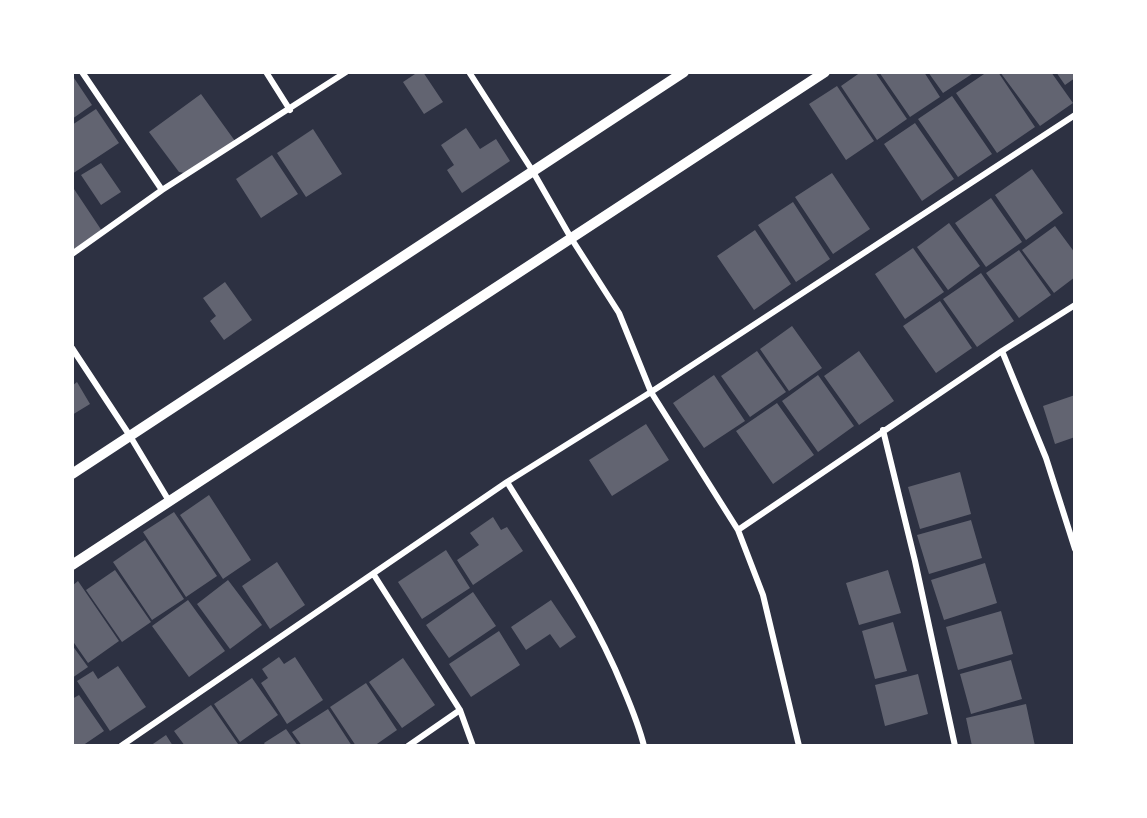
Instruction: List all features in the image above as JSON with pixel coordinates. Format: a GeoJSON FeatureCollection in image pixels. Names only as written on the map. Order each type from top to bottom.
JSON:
{"type":"FeatureCollection","features":[{"type":"Feature","properties":{"kind":"street"},"geometry":{"type":"LineString","coordinates":[[82,72],[162,190]]}},
{"type":"Feature","properties":{"kind":"street"},"geometry":{"type":"LineString","coordinates":[[266,72],[290,110]]}},
{"type":"Feature","properties":{"kind":"street"},"geometry":{"type":"LineString","coordinates":[[72,254],[162,190],[346,72]]}},
{"type":"Feature","properties":{"kind":"street"},"geometry":{"type":"LineString","coordinates":[[469,72],[619,313],[651,392],[738,530],[763,595],[799,746]]}},
{"type":"Feature","properties":{"kind":"street"},"geometry":{"type":"LineString","coordinates":[[72,474],[684,72]]}},
{"type":"Feature","properties":{"kind":"street"},"geometry":{"type":"LineString","coordinates":[[72,565],[825,72]]}},
{"type":"Feature","properties":{"kind":"street"},"geometry":{"type":"LineString","coordinates":[[121,746],[507,482],[651,392],[1075,115]]}},
{"type":"Feature","properties":{"kind":"street"},"geometry":{"type":"LineString","coordinates":[[738,530],[883,430],[1075,305]]}},
{"type":"Feature","properties":{"kind":"street"},"geometry":{"type":"LineString","coordinates":[[72,348],[130,436],[169,501]]}},
{"type":"Feature","properties":{"kind":"street"},"geometry":{"type":"LineString","coordinates":[[1002,351],[1046,458],[1075,549]]}},
{"type":"Feature","properties":{"kind":"street"},"geometry":{"type":"LineString","coordinates":[[883,430],[915,561],[955,746]]}},
{"type":"Feature","properties":{"kind":"street"},"geometry":{"type":"LineString","coordinates":[[507,482],[580,598],[614,665],[640,728],[644,746]]}},
{"type":"Feature","properties":{"kind":"street"},"geometry":{"type":"LineString","coordinates":[[374,575],[460,710],[473,746]]}},
{"type":"Feature","properties":{"kind":"street"},"geometry":{"type":"LineString","coordinates":[[408,746],[460,710]]}},
{"type":"Feature","properties":{"kind":"building"},"geometry":{"type":"Polygon","coordinates":[[[418,72],[423,72],[443,102],[424,114],[403,82],[418,72]]]}},
{"type":"Feature","properties":{"kind":"building"},"geometry":{"type":"Polygon","coordinates":[[[861,72],[875,72],[907,119],[877,140],[841,86],[861,72]]]}},
{"type":"Feature","properties":{"kind":"building"},"geometry":{"type":"Polygon","coordinates":[[[879,72],[924,72],[940,97],[910,117],[879,72]]]}},
{"type":"Feature","properties":{"kind":"building"},"geometry":{"type":"Polygon","coordinates":[[[928,72],[971,72],[972,74],[943,93],[928,72]]]}},
{"type":"Feature","properties":{"kind":"building"},"geometry":{"type":"Polygon","coordinates":[[[987,72],[998,72],[1035,127],[997,153],[956,93],[987,72]]]}},
{"type":"Feature","properties":{"kind":"building"},"geometry":{"type":"Polygon","coordinates":[[[1000,72],[1051,72],[1073,103],[1040,126],[1000,72]]]}},
{"type":"Feature","properties":{"kind":"building"},"geometry":{"type":"Polygon","coordinates":[[[1056,72],[1075,72],[1075,78],[1065,85],[1056,72]]]}},
{"type":"Feature","properties":{"kind":"building"},"geometry":{"type":"Polygon","coordinates":[[[72,75],[92,105],[72,119],[72,75]]]}},
{"type":"Feature","properties":{"kind":"building"},"geometry":{"type":"Polygon","coordinates":[[[837,86],[874,141],[846,160],[809,104],[837,86]]]}},
{"type":"Feature","properties":{"kind":"building"},"geometry":{"type":"Polygon","coordinates":[[[201,94],[235,141],[184,173],[179,172],[149,132],[201,94]]]}},
{"type":"Feature","properties":{"kind":"building"},"geometry":{"type":"Polygon","coordinates":[[[952,96],[992,154],[958,177],[918,119],[952,96]]]}},
{"type":"Feature","properties":{"kind":"building"},"geometry":{"type":"Polygon","coordinates":[[[96,109],[119,143],[72,174],[72,125],[96,109]]]}},
{"type":"Feature","properties":{"kind":"building"},"geometry":{"type":"Polygon","coordinates":[[[915,123],[954,179],[922,201],[884,144],[915,123]]]}},
{"type":"Feature","properties":{"kind":"building"},"geometry":{"type":"Polygon","coordinates":[[[466,128],[480,149],[496,139],[510,161],[462,193],[447,170],[454,165],[441,145],[466,128]]]}},
{"type":"Feature","properties":{"kind":"building"},"geometry":{"type":"Polygon","coordinates":[[[313,129],[342,174],[306,197],[277,153],[313,129]]]}},
{"type":"Feature","properties":{"kind":"building"},"geometry":{"type":"Polygon","coordinates":[[[272,155],[298,194],[261,218],[236,179],[272,155]]]}},
{"type":"Feature","properties":{"kind":"building"},"geometry":{"type":"Polygon","coordinates":[[[101,163],[121,192],[101,205],[81,175],[101,163]]]}},
{"type":"Feature","properties":{"kind":"building"},"geometry":{"type":"Polygon","coordinates":[[[1032,169],[1063,213],[1026,240],[995,195],[1032,169]]]}},
{"type":"Feature","properties":{"kind":"building"},"geometry":{"type":"Polygon","coordinates":[[[832,173],[870,229],[833,254],[795,197],[832,173]]]}},
{"type":"Feature","properties":{"kind":"building"},"geometry":{"type":"Polygon","coordinates":[[[72,186],[102,231],[72,251],[72,186]]]}},
{"type":"Feature","properties":{"kind":"building"},"geometry":{"type":"Polygon","coordinates":[[[991,198],[1022,242],[986,267],[955,223],[991,198]]]}},
{"type":"Feature","properties":{"kind":"building"},"geometry":{"type":"Polygon","coordinates":[[[793,202],[830,259],[796,282],[758,225],[793,202]]]}},
{"type":"Feature","properties":{"kind":"building"},"geometry":{"type":"Polygon","coordinates":[[[949,223],[980,266],[948,290],[917,247],[949,223]]]}},
{"type":"Feature","properties":{"kind":"building"},"geometry":{"type":"Polygon","coordinates":[[[1055,226],[1075,253],[1075,277],[1054,293],[1022,250],[1055,226]]]}},
{"type":"Feature","properties":{"kind":"building"},"geometry":{"type":"Polygon","coordinates":[[[755,230],[791,284],[754,310],[717,256],[755,230]]]}},
{"type":"Feature","properties":{"kind":"building"},"geometry":{"type":"Polygon","coordinates":[[[913,248],[944,292],[905,319],[875,274],[913,248]]]}},
{"type":"Feature","properties":{"kind":"building"},"geometry":{"type":"Polygon","coordinates":[[[1019,250],[1051,295],[1019,318],[986,273],[1019,250]]]}},
{"type":"Feature","properties":{"kind":"building"},"geometry":{"type":"Polygon","coordinates":[[[981,273],[1014,321],[977,347],[943,299],[981,273]]]}},
{"type":"Feature","properties":{"kind":"building"},"geometry":{"type":"Polygon","coordinates":[[[225,282],[252,320],[224,340],[210,321],[216,316],[203,298],[225,282]]]}},
{"type":"Feature","properties":{"kind":"building"},"geometry":{"type":"Polygon","coordinates":[[[940,301],[972,348],[936,373],[903,326],[940,301]]]}},
{"type":"Feature","properties":{"kind":"building"},"geometry":{"type":"Polygon","coordinates":[[[792,326],[822,368],[789,391],[760,349],[792,326]]]}},
{"type":"Feature","properties":{"kind":"building"},"geometry":{"type":"Polygon","coordinates":[[[757,351],[786,392],[750,417],[721,376],[757,351]]]}},
{"type":"Feature","properties":{"kind":"building"},"geometry":{"type":"Polygon","coordinates":[[[859,351],[894,401],[859,425],[824,376],[859,351]]]}},
{"type":"Feature","properties":{"kind":"building"},"geometry":{"type":"Polygon","coordinates":[[[714,375],[745,421],[704,448],[673,403],[714,375]]]}},
{"type":"Feature","properties":{"kind":"building"},"geometry":{"type":"Polygon","coordinates":[[[818,375],[854,426],[818,452],[782,401],[818,375]]]}},
{"type":"Feature","properties":{"kind":"building"},"geometry":{"type":"Polygon","coordinates":[[[77,382],[90,404],[72,415],[72,386],[77,382]]]}},
{"type":"Feature","properties":{"kind":"building"},"geometry":{"type":"Polygon","coordinates":[[[1075,395],[1075,437],[1055,444],[1043,406],[1075,395]]]}},
{"type":"Feature","properties":{"kind":"building"},"geometry":{"type":"Polygon","coordinates":[[[777,403],[814,455],[773,484],[736,431],[777,403]]]}},
{"type":"Feature","properties":{"kind":"building"},"geometry":{"type":"Polygon","coordinates":[[[646,424],[669,460],[612,496],[589,460],[646,424]]]}},
{"type":"Feature","properties":{"kind":"building"},"geometry":{"type":"Polygon","coordinates":[[[960,472],[971,514],[920,529],[908,487],[960,472]]]}},
{"type":"Feature","properties":{"kind":"building"},"geometry":{"type":"Polygon","coordinates":[[[209,495],[251,560],[223,579],[180,515],[209,495]]]}},
{"type":"Feature","properties":{"kind":"building"},"geometry":{"type":"Polygon","coordinates":[[[174,512],[217,576],[186,597],[143,532],[174,512]]]}},
{"type":"Feature","properties":{"kind":"building"},"geometry":{"type":"Polygon","coordinates":[[[493,517],[501,530],[507,527],[523,551],[473,585],[457,560],[479,545],[470,533],[493,517]]]}},
{"type":"Feature","properties":{"kind":"building"},"geometry":{"type":"Polygon","coordinates":[[[971,520],[982,558],[929,574],[917,535],[971,520]]]}},
{"type":"Feature","properties":{"kind":"building"},"geometry":{"type":"Polygon","coordinates":[[[145,540],[184,599],[152,620],[113,562],[145,540]]]}},
{"type":"Feature","properties":{"kind":"building"},"geometry":{"type":"Polygon","coordinates":[[[446,550],[470,588],[422,619],[398,582],[446,550]]]}},
{"type":"Feature","properties":{"kind":"building"},"geometry":{"type":"Polygon","coordinates":[[[277,562],[305,605],[270,629],[242,586],[277,562]]]}},
{"type":"Feature","properties":{"kind":"building"},"geometry":{"type":"Polygon","coordinates":[[[985,563],[997,603],[944,620],[931,580],[985,563]]]}},
{"type":"Feature","properties":{"kind":"building"},"geometry":{"type":"Polygon","coordinates":[[[115,570],[151,622],[122,642],[86,590],[115,570]]]}},
{"type":"Feature","properties":{"kind":"building"},"geometry":{"type":"Polygon","coordinates":[[[888,570],[901,613],[859,625],[846,583],[888,570]]]}},
{"type":"Feature","properties":{"kind":"building"},"geometry":{"type":"Polygon","coordinates":[[[228,580],[262,625],[230,649],[197,604],[228,580]]]}},
{"type":"Feature","properties":{"kind":"building"},"geometry":{"type":"Polygon","coordinates":[[[78,581],[119,641],[88,663],[72,640],[72,586],[78,581]]]}},
{"type":"Feature","properties":{"kind":"building"},"geometry":{"type":"Polygon","coordinates":[[[473,592],[496,626],[449,658],[426,625],[473,592]]]}},
{"type":"Feature","properties":{"kind":"building"},"geometry":{"type":"Polygon","coordinates":[[[188,600],[225,651],[189,677],[152,626],[188,600]]]}},
{"type":"Feature","properties":{"kind":"building"},"geometry":{"type":"Polygon","coordinates":[[[551,600],[576,637],[560,648],[550,634],[526,650],[511,627],[551,600]]]}},
{"type":"Feature","properties":{"kind":"building"},"geometry":{"type":"Polygon","coordinates":[[[1001,611],[1013,654],[958,670],[946,627],[1001,611]]]}},
{"type":"Feature","properties":{"kind":"building"},"geometry":{"type":"Polygon","coordinates":[[[893,622],[907,671],[875,679],[862,631],[893,622]]]}},
{"type":"Feature","properties":{"kind":"building"},"geometry":{"type":"Polygon","coordinates":[[[499,631],[520,665],[471,697],[449,664],[499,631]]]}},
{"type":"Feature","properties":{"kind":"building"},"geometry":{"type":"Polygon","coordinates":[[[72,645],[88,667],[72,678],[72,645]]]}},
{"type":"Feature","properties":{"kind":"building"},"geometry":{"type":"Polygon","coordinates":[[[279,657],[284,664],[295,657],[323,700],[287,724],[261,683],[268,678],[262,669],[279,657]]]}},
{"type":"Feature","properties":{"kind":"building"},"geometry":{"type":"Polygon","coordinates":[[[403,658],[435,705],[402,728],[369,682],[403,658]]]}},
{"type":"Feature","properties":{"kind":"building"},"geometry":{"type":"Polygon","coordinates":[[[1011,660],[1022,699],[971,714],[960,674],[1011,660]]]}},
{"type":"Feature","properties":{"kind":"building"},"geometry":{"type":"Polygon","coordinates":[[[118,666],[146,707],[110,731],[77,681],[93,671],[98,679],[118,666]]]}},
{"type":"Feature","properties":{"kind":"building"},"geometry":{"type":"Polygon","coordinates":[[[918,674],[928,714],[885,726],[875,685],[918,674]]]}},
{"type":"Feature","properties":{"kind":"building"},"geometry":{"type":"Polygon","coordinates":[[[252,678],[278,715],[240,742],[214,704],[252,678]]]}},
{"type":"Feature","properties":{"kind":"building"},"geometry":{"type":"Polygon","coordinates":[[[366,683],[397,730],[374,746],[356,746],[330,707],[366,683]]]}},
{"type":"Feature","properties":{"kind":"building"},"geometry":{"type":"Polygon","coordinates":[[[79,695],[104,731],[82,746],[72,746],[72,699],[79,695]]]}},
{"type":"Feature","properties":{"kind":"building"},"geometry":{"type":"Polygon","coordinates":[[[1026,704],[1035,746],[972,746],[966,718],[1026,704]]]}},
{"type":"Feature","properties":{"kind":"building"},"geometry":{"type":"Polygon","coordinates":[[[211,705],[238,744],[234,746],[185,746],[174,731],[211,705]]]}},
{"type":"Feature","properties":{"kind":"building"},"geometry":{"type":"Polygon","coordinates":[[[328,709],[352,746],[302,746],[292,732],[328,709]]]}},
{"type":"Feature","properties":{"kind":"building"},"geometry":{"type":"Polygon","coordinates":[[[286,729],[298,746],[266,746],[264,743],[286,729]]]}},
{"type":"Feature","properties":{"kind":"building"},"geometry":{"type":"Polygon","coordinates":[[[166,735],[173,746],[150,746],[166,735]]]}}]}
